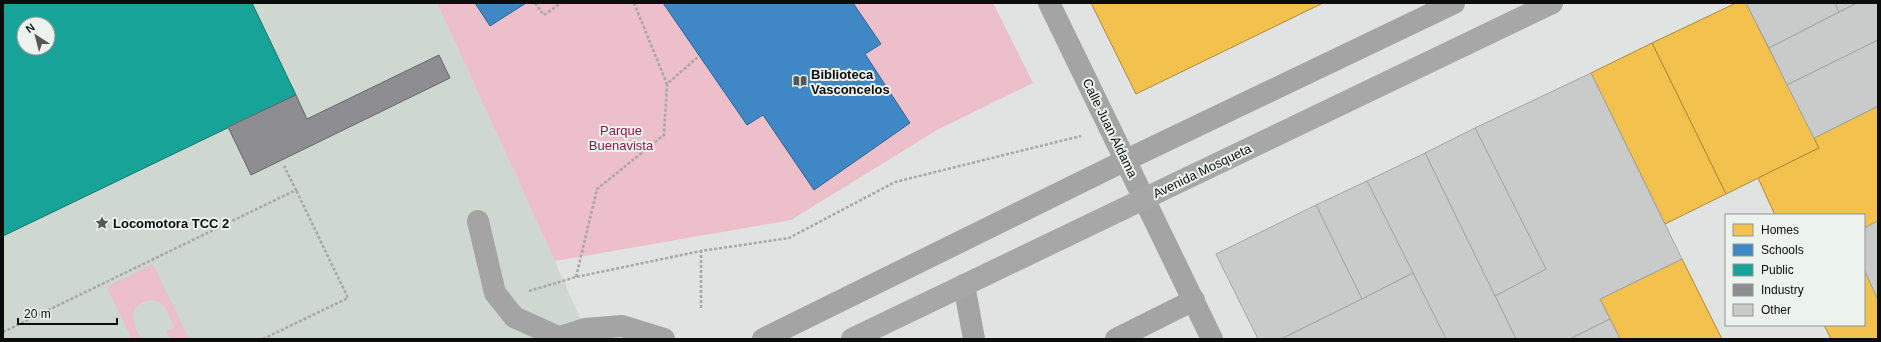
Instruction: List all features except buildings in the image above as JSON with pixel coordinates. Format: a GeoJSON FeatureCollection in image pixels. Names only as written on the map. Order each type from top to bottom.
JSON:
{"type":"FeatureCollection","features":[{"type":"Feature","properties":{"kind":"main road","name":"Avenida Mosqueta"},"geometry":{"type":"LineString","coordinates":[[852,339],[1552,3]]}},
{"type":"Feature","properties":{"kind":"street","name":"Calle Juan Aldama"},"geometry":{"type":"LineString","coordinates":[[1049,3],[1145,198],[1212,339]]}},
{"type":"Feature","properties":{"kind":"street"},"geometry":{"type":"LineString","coordinates":[[762,339],[1126,160],[1454,3]]}},
{"type":"Feature","properties":{"kind":"street"},"geometry":{"type":"LineString","coordinates":[[478,221],[495,293],[514,317],[556,338],[585,329],[622,326],[664,339]]}},
{"type":"Feature","properties":{"kind":"street"},"geometry":{"type":"LineString","coordinates":[[964,285],[974,339]]}},
{"type":"Feature","properties":{"kind":"street"},"geometry":{"type":"LineString","coordinates":[[1116,339],[1194,300]]}},
{"type":"Feature","properties":{"kind":"path"},"geometry":{"type":"LineString","coordinates":[[535,3],[544,15],[561,3]]}},
{"type":"Feature","properties":{"kind":"path"},"geometry":{"type":"LineString","coordinates":[[576,277],[597,189],[664,135],[667,84],[634,3]]}},
{"type":"Feature","properties":{"kind":"path"},"geometry":{"type":"LineString","coordinates":[[667,84],[699,56]]}},
{"type":"Feature","properties":{"kind":"path"},"geometry":{"type":"LineString","coordinates":[[500,300],[576,277],[701,251],[788,238],[895,182],[1111,129]]}},
{"type":"Feature","properties":{"kind":"path"},"geometry":{"type":"LineString","coordinates":[[263,339],[348,298],[284,166]]}},
{"type":"Feature","properties":{"kind":"path"},"geometry":{"type":"LineString","coordinates":[[3,332],[296,190]]}},
{"type":"Feature","properties":{"kind":"path"},"geometry":{"type":"LineString","coordinates":[[700,308],[701,251]]}},
{"type":"Feature","properties":{"kind":"shaded area"},"geometry":{"type":"Polygon","coordinates":[[[3,3],[437,3],[589,339],[3,339],[3,3]]]}},
{"type":"Feature","properties":{"kind":"green space","name":"Parque Buenavista"},"geometry":{"type":"Polygon","coordinates":[[[437,3],[475,3],[491,26],[526,3],[663,3],[747,124],[763,115],[814,189],[910,123],[865,54],[881,44],[853,3],[993,3],[1033,83],[937,130],[791,220],[555,261],[437,3]]]}},
{"type":"Feature","properties":{"kind":"green space"},"geometry":{"type":"Polygon","coordinates":[[[153,264],[189,339],[170,339],[166,331],[175,327],[168,313],[159,302],[150,300],[141,304],[134,311],[134,322],[141,339],[132,339],[107,287],[153,264]]]}},
{"type":"Feature","properties":{"kind":"place","name":"Biblioteca Vasconcelos"},"geometry":{"type":"Point","coordinates":[800,81]}},
{"type":"Feature","properties":{"kind":"place","name":"Locomotora TCC 2"},"geometry":{"type":"Point","coordinates":[102,223]}}]}
